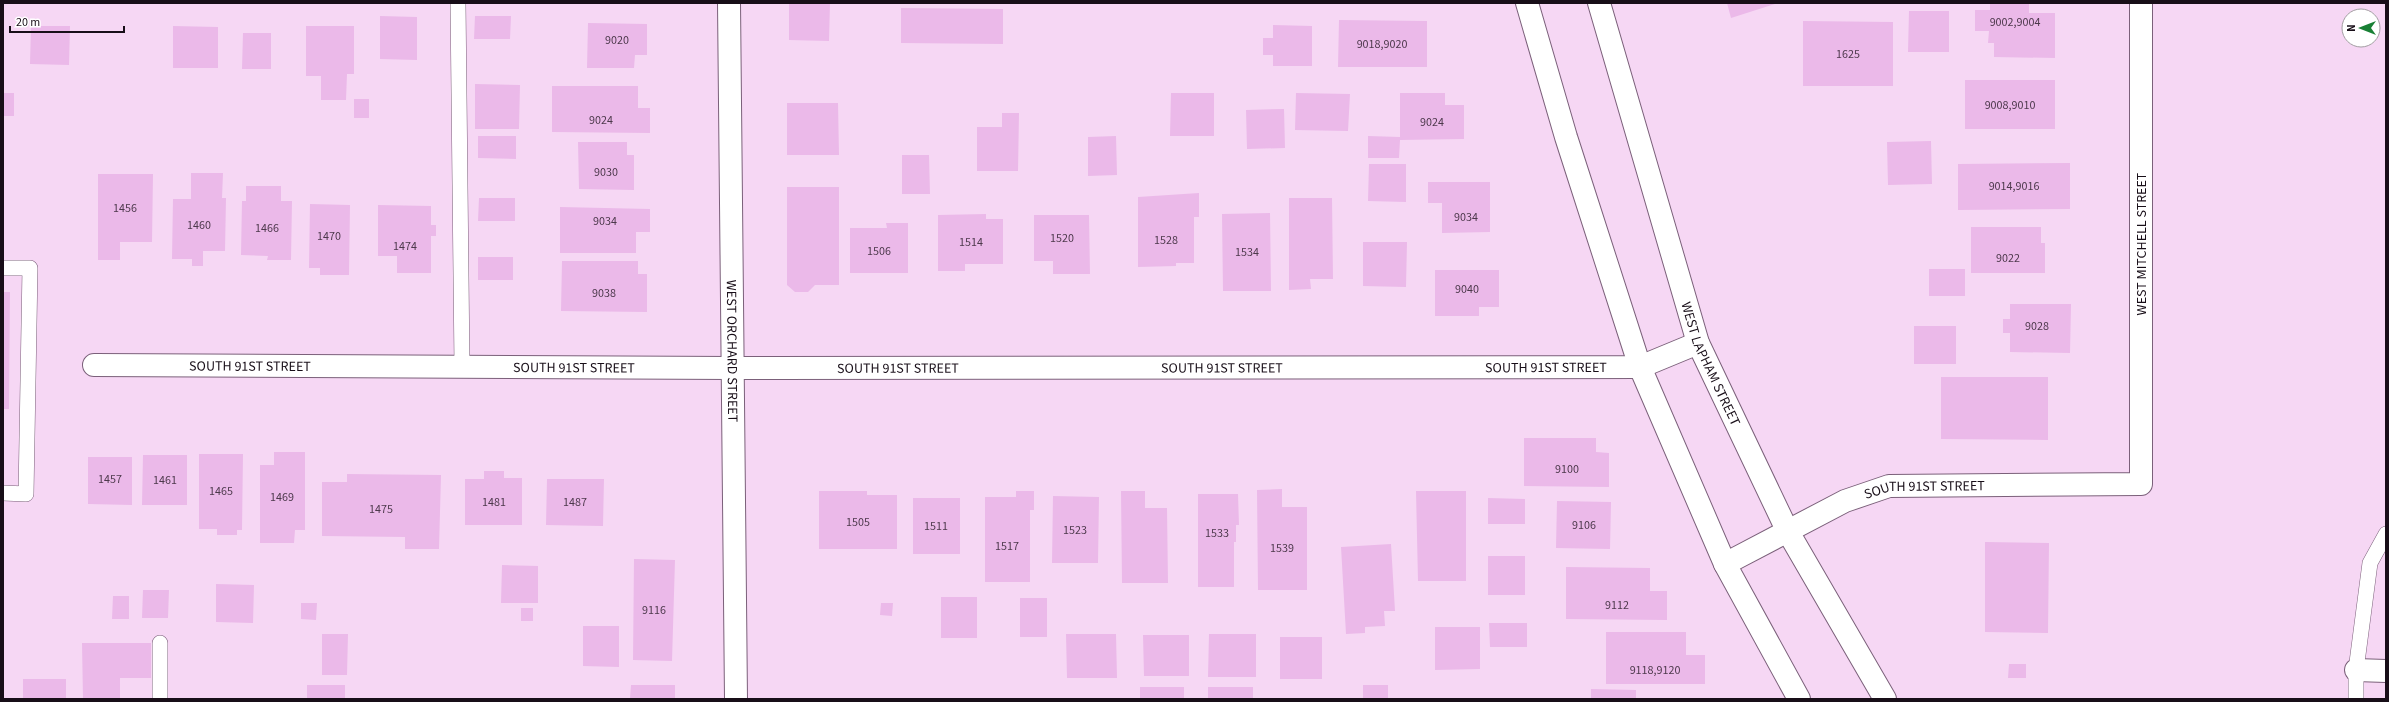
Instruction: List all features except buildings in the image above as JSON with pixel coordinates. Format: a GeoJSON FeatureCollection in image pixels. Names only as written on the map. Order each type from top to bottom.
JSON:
{"type":"FeatureCollection","features":[{"type":"Feature","properties":{"kind":"street","name":"WEST ORCHARD STREET"},"geometry":{"type":"LineString","coordinates":[[729,3],[736,699]]}},
{"type":"Feature","properties":{"kind":"street"},"geometry":{"type":"LineString","coordinates":[[1527,3],[1566,137],[1640,367],[1726,564],[1799,699]]}},
{"type":"Feature","properties":{"kind":"street","name":"WEST LAPHAM STREET"},"geometry":{"type":"LineString","coordinates":[[1599,3],[1698,343],[1787,530],[1885,699]]}},
{"type":"Feature","properties":{"kind":"street","name":"WEST MITCHELL STREET"},"geometry":{"type":"LineString","coordinates":[[2140,484],[2141,3]]}},
{"type":"Feature","properties":{"kind":"street","name":"SOUTH 91ST STREET"},"geometry":{"type":"LineString","coordinates":[[94,365],[733,368],[1640,367],[1698,343]]}},
{"type":"Feature","properties":{"kind":"street","name":"SOUTH 91ST STREET"},"geometry":{"type":"LineString","coordinates":[[1726,564],[1787,530],[1845,501],[1889,486],[2140,484]]}},
{"type":"Feature","properties":{"kind":"street"},"geometry":{"type":"LineString","coordinates":[[2356,670],[2386,671]]}},
{"type":"Feature","properties":{"kind":"lane"},"geometry":{"type":"LineString","coordinates":[[458,3],[462,366]]}},
{"type":"Feature","properties":{"kind":"lane"},"geometry":{"type":"LineString","coordinates":[[3,268],[30,268],[26,494],[3,494]]}},
{"type":"Feature","properties":{"kind":"lane"},"geometry":{"type":"LineString","coordinates":[[2356,699],[2356,670],[2370,563],[2386,534]]}},
{"type":"Feature","properties":{"kind":"lane"},"geometry":{"type":"LineString","coordinates":[[160,643],[160,699]]}}]}
